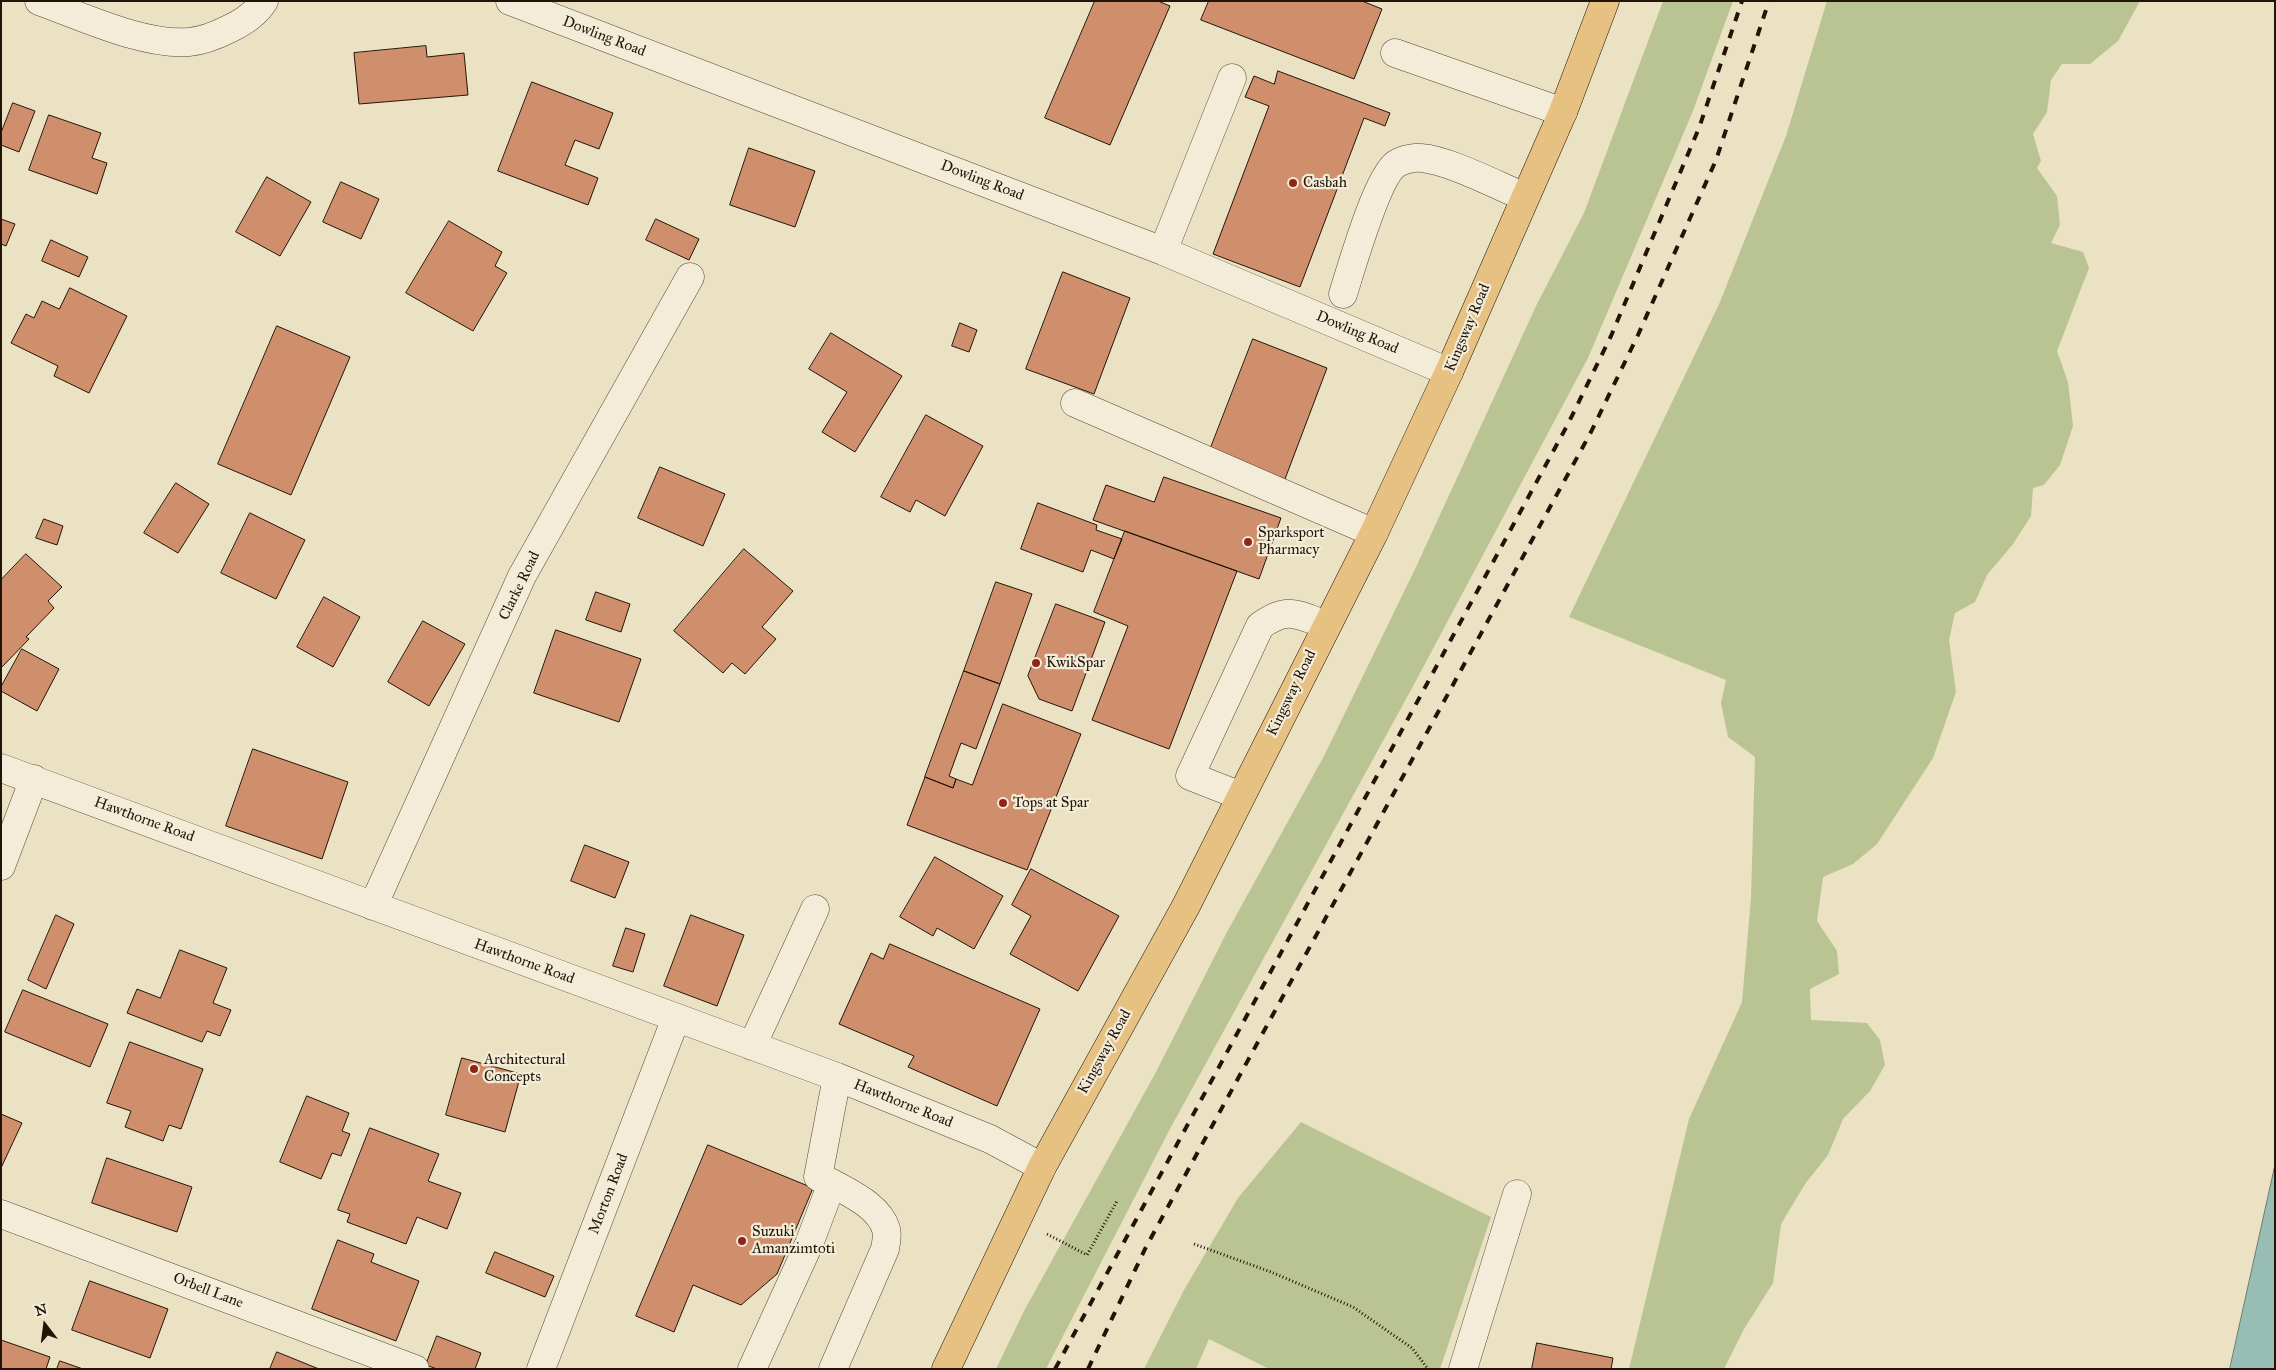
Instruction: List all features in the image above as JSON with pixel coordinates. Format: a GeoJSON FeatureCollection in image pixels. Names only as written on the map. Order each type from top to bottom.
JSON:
{"type":"FeatureCollection","features":[{"type":"Feature","properties":{"kind":"main road","name":"Kingsway Road"},"geometry":{"type":"LineString","coordinates":[[946,1369],[1042,1167],[1186,906],[1374,533],[1449,372],[1563,112],[1605,1]]}},
{"type":"Feature","properties":{"kind":"street"},"geometry":{"type":"LineString","coordinates":[[39,1],[128,33],[164,42],[190,42],[220,34],[243,23],[264,1]]}},
{"type":"Feature","properties":{"kind":"street","name":"Dowling Road"},"geometry":{"type":"LineString","coordinates":[[510,1],[1163,251],[1449,372]]}},
{"type":"Feature","properties":{"kind":"street"},"geometry":{"type":"LineString","coordinates":[[1395,52],[1563,112]]}},
{"type":"Feature","properties":{"kind":"street"},"geometry":{"type":"LineString","coordinates":[[1163,251],[1232,78]]}},
{"type":"Feature","properties":{"kind":"street"},"geometry":{"type":"LineString","coordinates":[[1342,294],[1379,190],[1395,164],[1406,159],[1420,158],[1439,162],[1525,197]]}},
{"type":"Feature","properties":{"kind":"street","name":"Clarke Road"},"geometry":{"type":"LineString","coordinates":[[373,906],[522,576],[690,277]]}},
{"type":"Feature","properties":{"kind":"street"},"geometry":{"type":"LineString","coordinates":[[1076,403],[1374,533]]}},
{"type":"Feature","properties":{"kind":"street"},"geometry":{"type":"LineString","coordinates":[[1241,796],[1190,776],[1260,626],[1275,615],[1295,613],[1326,625]]}},
{"type":"Feature","properties":{"kind":"street","name":"Hawthorne Road"},"geometry":{"type":"LineString","coordinates":[[1,768],[837,1077],[990,1139],[1042,1167]]}},
{"type":"Feature","properties":{"kind":"street"},"geometry":{"type":"LineString","coordinates":[[1,866],[34,779]]}},
{"type":"Feature","properties":{"kind":"street"},"geometry":{"type":"LineString","coordinates":[[752,1046],[815,909]]}},
{"type":"Feature","properties":{"kind":"street","name":"Morton Road"},"geometry":{"type":"LineString","coordinates":[[542,1369],[676,1018]]}},
{"type":"Feature","properties":{"kind":"street"},"geometry":{"type":"LineString","coordinates":[[833,1369],[885,1249],[887,1231],[880,1216],[869,1206],[818,1176],[837,1077]]}},
{"type":"Feature","properties":{"kind":"street"},"geometry":{"type":"LineString","coordinates":[[752,1369],[809,1244],[832,1183]]}},
{"type":"Feature","properties":{"kind":"street"},"geometry":{"type":"LineString","coordinates":[[1463,1369],[1517,1194]]}},
{"type":"Feature","properties":{"kind":"street","name":"Orbell Lane"},"geometry":{"type":"LineString","coordinates":[[1,1214],[415,1369]]}},
{"type":"Feature","properties":{"kind":"path"},"geometry":{"type":"LineString","coordinates":[[1041,1231],[1087,1255],[1117,1201]]}},
{"type":"Feature","properties":{"kind":"path"},"geometry":{"type":"LineString","coordinates":[[1194,1244],[1271,1272],[1352,1307],[1412,1348],[1428,1369]]}},
{"type":"Feature","properties":{"kind":"green space"},"geometry":{"type":"Polygon","coordinates":[[[1663,1],[1733,1],[1693,111],[1588,358],[1411,690],[1171,1127],[1046,1369],[996,1369],[1024,1311],[1156,1072],[1227,932],[1324,756],[1416,567],[1537,304],[1584,213],[1663,1]]]}},
{"type":"Feature","properties":{"kind":"green space"},"geometry":{"type":"Polygon","coordinates":[[[1827,1],[2140,1],[2118,41],[2090,64],[2062,64],[2051,80],[2047,112],[2033,134],[2041,161],[2037,168],[2057,196],[2060,225],[2051,243],[2083,252],[2089,268],[2057,351],[2068,382],[2073,426],[2060,465],[2044,485],[2033,488],[2031,516],[2013,544],[1987,575],[1975,602],[1955,613],[1949,640],[1956,692],[1933,758],[1877,844],[1853,864],[1823,877],[1817,921],[1837,951],[1839,974],[1810,989],[1811,1020],[1867,1023],[1880,1040],[1885,1065],[1870,1091],[1843,1119],[1828,1155],[1805,1184],[1781,1224],[1773,1283],[1744,1329],[1724,1369],[1629,1369],[1689,1119],[1742,1002],[1751,898],[1755,757],[1728,737],[1721,703],[1726,680],[1569,617],[1720,302],[1786,136],[1827,1]]]}},
{"type":"Feature","properties":{"kind":"green space"},"geometry":{"type":"Polygon","coordinates":[[[1301,1122],[1491,1217],[1440,1369],[1269,1369],[1209,1339],[1196,1369],[1144,1369],[1184,1290],[1238,1198],[1301,1122]]]}},
{"type":"Feature","properties":{"kind":"water"},"geometry":{"type":"Polygon","coordinates":[[[2275,1165],[2275,1369],[2230,1369],[2275,1165]]]}},
{"type":"Feature","properties":{"kind":"building"},"geometry":{"type":"Polygon","coordinates":[[[1095,1],[1158,1],[1170,6],[1110,145],[1045,118],[1095,1]]]}},
{"type":"Feature","properties":{"kind":"building"},"geometry":{"type":"Polygon","coordinates":[[[1209,1],[1362,1],[1382,9],[1354,79],[1201,20],[1209,1]]]}},
{"type":"Feature","properties":{"kind":"building"},"geometry":{"type":"Polygon","coordinates":[[[426,46],[427,57],[464,53],[468,95],[359,104],[354,53],[426,46]]]}},
{"type":"Feature","properties":{"kind":"building"},"geometry":{"type":"Polygon","coordinates":[[[1278,71],[1390,113],[1385,126],[1364,118],[1300,287],[1213,254],[1269,106],[1245,97],[1254,76],[1274,84],[1278,71]]]}},
{"type":"Feature","properties":{"kind":"building"},"geometry":{"type":"Polygon","coordinates":[[[532,82],[613,113],[599,149],[575,140],[565,165],[598,178],[588,205],[498,171],[532,82]]]}},
{"type":"Feature","properties":{"kind":"building"},"geometry":{"type":"Polygon","coordinates":[[[13,103],[35,111],[19,152],[1,145],[1,133],[13,103]]]}},
{"type":"Feature","properties":{"kind":"building"},"geometry":{"type":"Polygon","coordinates":[[[49,115],[101,133],[92,158],[107,163],[97,194],[29,170],[49,115]]]}},
{"type":"Feature","properties":{"kind":"building"},"geometry":{"type":"Polygon","coordinates":[[[749,148],[815,171],[795,227],[730,205],[749,148]]]}},
{"type":"Feature","properties":{"kind":"building"},"geometry":{"type":"Polygon","coordinates":[[[267,177],[311,202],[280,256],[236,232],[267,177]]]}},
{"type":"Feature","properties":{"kind":"building"},"geometry":{"type":"Polygon","coordinates":[[[341,182],[379,199],[361,239],[323,222],[341,182]]]}},
{"type":"Feature","properties":{"kind":"building"},"geometry":{"type":"Polygon","coordinates":[[[1,219],[15,224],[6,246],[1,244],[1,219]]]}},
{"type":"Feature","properties":{"kind":"building"},"geometry":{"type":"Polygon","coordinates":[[[656,219],[699,239],[689,260],[646,240],[656,219]]]}},
{"type":"Feature","properties":{"kind":"building"},"geometry":{"type":"Polygon","coordinates":[[[449,221],[502,252],[495,266],[507,273],[473,331],[406,293],[449,221]]]}},
{"type":"Feature","properties":{"kind":"building"},"geometry":{"type":"Polygon","coordinates":[[[51,240],[88,257],[79,277],[42,261],[51,240]]]}},
{"type":"Feature","properties":{"kind":"building"},"geometry":{"type":"Polygon","coordinates":[[[1063,272],[1130,298],[1094,394],[1026,369],[1063,272]]]}},
{"type":"Feature","properties":{"kind":"building"},"geometry":{"type":"Polygon","coordinates":[[[70,288],[127,316],[89,393],[54,376],[58,366],[11,343],[26,314],[34,318],[42,301],[59,309],[70,288]]]}},
{"type":"Feature","properties":{"kind":"building"},"geometry":{"type":"Polygon","coordinates":[[[960,323],[977,330],[969,352],[952,346],[960,323]]]}},
{"type":"Feature","properties":{"kind":"building"},"geometry":{"type":"Polygon","coordinates":[[[277,326],[350,357],[291,495],[218,464],[277,326]]]}},
{"type":"Feature","properties":{"kind":"building"},"geometry":{"type":"Polygon","coordinates":[[[831,333],[902,376],[855,452],[822,432],[847,392],[809,369],[831,333]]]}},
{"type":"Feature","properties":{"kind":"building"},"geometry":{"type":"Polygon","coordinates":[[[1253,339],[1327,368],[1285,479],[1210,450],[1253,339]]]}},
{"type":"Feature","properties":{"kind":"building"},"geometry":{"type":"Polygon","coordinates":[[[926,415],[983,446],[945,516],[916,500],[910,512],[881,497],[926,415]]]}},
{"type":"Feature","properties":{"kind":"building"},"geometry":{"type":"Polygon","coordinates":[[[660,467],[725,494],[703,546],[638,518],[660,467]]]}},
{"type":"Feature","properties":{"kind":"building"},"geometry":{"type":"Polygon","coordinates":[[[1164,477],[1281,518],[1259,579],[1093,520],[1106,485],[1154,502],[1164,477]]]}},
{"type":"Feature","properties":{"kind":"building"},"geometry":{"type":"Polygon","coordinates":[[[176,483],[209,504],[178,553],[144,533],[176,483]]]}},
{"type":"Feature","properties":{"kind":"building"},"geometry":{"type":"Polygon","coordinates":[[[1038,503],[1097,525],[1096,530],[1122,539],[1114,559],[1091,550],[1083,572],[1021,549],[1038,503]]]}},
{"type":"Feature","properties":{"kind":"building"},"geometry":{"type":"Polygon","coordinates":[[[250,513],[305,540],[276,599],[221,573],[250,513]]]}},
{"type":"Feature","properties":{"kind":"building"},"geometry":{"type":"Polygon","coordinates":[[[44,519],[63,526],[57,545],[36,538],[44,519]]]}},
{"type":"Feature","properties":{"kind":"building"},"geometry":{"type":"Polygon","coordinates":[[[1125,531],[1237,571],[1169,749],[1092,720],[1128,626],[1094,612],[1125,531]]]}},
{"type":"Feature","properties":{"kind":"building"},"geometry":{"type":"Polygon","coordinates":[[[744,549],[793,591],[762,627],[776,639],[745,674],[732,663],[723,673],[674,631],[744,549]]]}},
{"type":"Feature","properties":{"kind":"building"},"geometry":{"type":"Polygon","coordinates":[[[26,554],[62,587],[48,601],[54,608],[26,637],[29,639],[1,668],[1,580],[26,554]]]}},
{"type":"Feature","properties":{"kind":"building"},"geometry":{"type":"Polygon","coordinates":[[[996,582],[1032,594],[1000,684],[964,671],[996,582]]]}},
{"type":"Feature","properties":{"kind":"building"},"geometry":{"type":"Polygon","coordinates":[[[596,592],[630,604],[621,632],[586,620],[596,592]]]}},
{"type":"Feature","properties":{"kind":"building"},"geometry":{"type":"Polygon","coordinates":[[[324,597],[360,617],[333,667],[297,647],[324,597]]]}},
{"type":"Feature","properties":{"kind":"building"},"geometry":{"type":"Polygon","coordinates":[[[1056,604],[1105,622],[1072,711],[1039,699],[1028,676],[1056,604]]]}},
{"type":"Feature","properties":{"kind":"building"},"geometry":{"type":"Polygon","coordinates":[[[423,621],[465,644],[429,706],[388,682],[423,621]]]}},
{"type":"Feature","properties":{"kind":"building"},"geometry":{"type":"Polygon","coordinates":[[[556,630],[641,659],[619,722],[534,693],[556,630]]]}},
{"type":"Feature","properties":{"kind":"building"},"geometry":{"type":"Polygon","coordinates":[[[22,649],[59,669],[37,711],[1,691],[1,687],[22,649]]]}},
{"type":"Feature","properties":{"kind":"building"},"geometry":{"type":"Polygon","coordinates":[[[964,671],[1000,684],[976,749],[961,743],[949,776],[956,779],[953,788],[925,777],[964,671]]]}},
{"type":"Feature","properties":{"kind":"building"},"geometry":{"type":"Polygon","coordinates":[[[1003,704],[1081,734],[1027,870],[907,825],[925,777],[953,788],[956,779],[972,785],[1003,704]]]}},
{"type":"Feature","properties":{"kind":"building"},"geometry":{"type":"Polygon","coordinates":[[[253,749],[348,782],[322,859],[226,826],[253,749]]]}},
{"type":"Feature","properties":{"kind":"building"},"geometry":{"type":"Polygon","coordinates":[[[585,845],[629,862],[615,898],[571,881],[585,845]]]}},
{"type":"Feature","properties":{"kind":"building"},"geometry":{"type":"Polygon","coordinates":[[[935,857],[1003,896],[974,949],[937,928],[933,936],[900,917],[935,857]]]}},
{"type":"Feature","properties":{"kind":"building"},"geometry":{"type":"Polygon","coordinates":[[[1031,869],[1119,916],[1078,991],[1010,954],[1031,916],[1012,905],[1031,869]]]}},
{"type":"Feature","properties":{"kind":"building"},"geometry":{"type":"Polygon","coordinates":[[[56,915],[74,924],[46,989],[28,980],[56,915]]]}},
{"type":"Feature","properties":{"kind":"building"},"geometry":{"type":"Polygon","coordinates":[[[691,915],[744,935],[717,1006],[664,986],[691,915]]]}},
{"type":"Feature","properties":{"kind":"building"},"geometry":{"type":"Polygon","coordinates":[[[626,928],[645,934],[633,972],[613,966],[626,928]]]}},
{"type":"Feature","properties":{"kind":"building"},"geometry":{"type":"Polygon","coordinates":[[[890,944],[1040,1009],[997,1106],[908,1067],[914,1056],[839,1024],[871,953],[883,959],[890,944]]]}},
{"type":"Feature","properties":{"kind":"building"},"geometry":{"type":"Polygon","coordinates":[[[180,950],[227,968],[213,1003],[231,1010],[220,1036],[207,1031],[202,1042],[127,1013],[137,989],[160,998],[180,950]]]}},
{"type":"Feature","properties":{"kind":"building"},"geometry":{"type":"Polygon","coordinates":[[[23,990],[108,1024],[90,1067],[5,1032],[23,990]]]}},
{"type":"Feature","properties":{"kind":"building"},"geometry":{"type":"Polygon","coordinates":[[[130,1042],[203,1069],[181,1129],[169,1125],[163,1141],[125,1127],[131,1111],[107,1103],[130,1042]]]}},
{"type":"Feature","properties":{"kind":"building"},"geometry":{"type":"Polygon","coordinates":[[[462,1058],[521,1074],[505,1132],[446,1115],[462,1058]]]}},
{"type":"Feature","properties":{"kind":"building"},"geometry":{"type":"Polygon","coordinates":[[[307,1096],[349,1113],[342,1131],[350,1134],[341,1156],[332,1153],[321,1179],[280,1162],[307,1096]]]}},
{"type":"Feature","properties":{"kind":"building"},"geometry":{"type":"Polygon","coordinates":[[[1,1114],[22,1123],[1,1168],[1,1114]]]}},
{"type":"Feature","properties":{"kind":"building"},"geometry":{"type":"Polygon","coordinates":[[[370,1128],[439,1154],[428,1181],[461,1193],[447,1229],[417,1217],[406,1244],[347,1222],[350,1214],[338,1210],[370,1128]]]}},
{"type":"Feature","properties":{"kind":"building"},"geometry":{"type":"Polygon","coordinates":[[[708,1145],[813,1188],[777,1274],[741,1305],[693,1285],[674,1332],[636,1316],[708,1145]]]}},
{"type":"Feature","properties":{"kind":"building"},"geometry":{"type":"Polygon","coordinates":[[[107,1158],[192,1187],[177,1232],[92,1203],[107,1158]]]}},
{"type":"Feature","properties":{"kind":"building"},"geometry":{"type":"Polygon","coordinates":[[[338,1240],[374,1254],[371,1262],[419,1281],[396,1341],[312,1309],[338,1240]]]}},
{"type":"Feature","properties":{"kind":"building"},"geometry":{"type":"Polygon","coordinates":[[[495,1252],[554,1276],[545,1297],[486,1273],[495,1252]]]}},
{"type":"Feature","properties":{"kind":"building"},"geometry":{"type":"Polygon","coordinates":[[[90,1281],[168,1309],[150,1358],[72,1330],[90,1281]]]}},
{"type":"Feature","properties":{"kind":"building"},"geometry":{"type":"Polygon","coordinates":[[[437,1336],[481,1353],[475,1369],[437,1369],[426,1365],[437,1336]]]}},
{"type":"Feature","properties":{"kind":"building"},"geometry":{"type":"Polygon","coordinates":[[[1,1340],[50,1357],[46,1369],[1,1369],[1,1340]]]}},
{"type":"Feature","properties":{"kind":"building"},"geometry":{"type":"Polygon","coordinates":[[[1537,1343],[1613,1358],[1611,1369],[1532,1369],[1537,1343]]]}},
{"type":"Feature","properties":{"kind":"building"},"geometry":{"type":"Polygon","coordinates":[[[277,1352],[319,1369],[270,1369],[277,1352]]]}},
{"type":"Feature","properties":{"kind":"building"},"geometry":{"type":"Polygon","coordinates":[[[60,1361],[83,1369],[57,1369],[60,1361]]]}},
{"type":"Feature","properties":{"kind":"railway"},"geometry":{"type":"LineString","coordinates":[[1055,1369],[1568,424],[1611,336],[1699,128],[1742,1]]}},
{"type":"Feature","properties":{"kind":"railway"},"geometry":{"type":"LineString","coordinates":[[1088,1369],[1146,1247],[1591,432],[1638,335],[1716,160],[1769,1]]}},
{"type":"Feature","properties":{"kind":"place","name":"Casbah"},"geometry":{"type":"Point","coordinates":[1293,183]}},
{"type":"Feature","properties":{"kind":"place","name":"Sparksport Pharmacy"},"geometry":{"type":"Point","coordinates":[1248,542]}},
{"type":"Feature","properties":{"kind":"place","name":"KwikSpar"},"geometry":{"type":"Point","coordinates":[1036,663]}},
{"type":"Feature","properties":{"kind":"place","name":"Tops at Spar"},"geometry":{"type":"Point","coordinates":[1003,803]}},
{"type":"Feature","properties":{"kind":"place","name":"Architectural Concepts"},"geometry":{"type":"Point","coordinates":[474,1069]}},
{"type":"Feature","properties":{"kind":"place","name":"Suzuki Amanzimtoti"},"geometry":{"type":"Point","coordinates":[742,1241]}}]}
